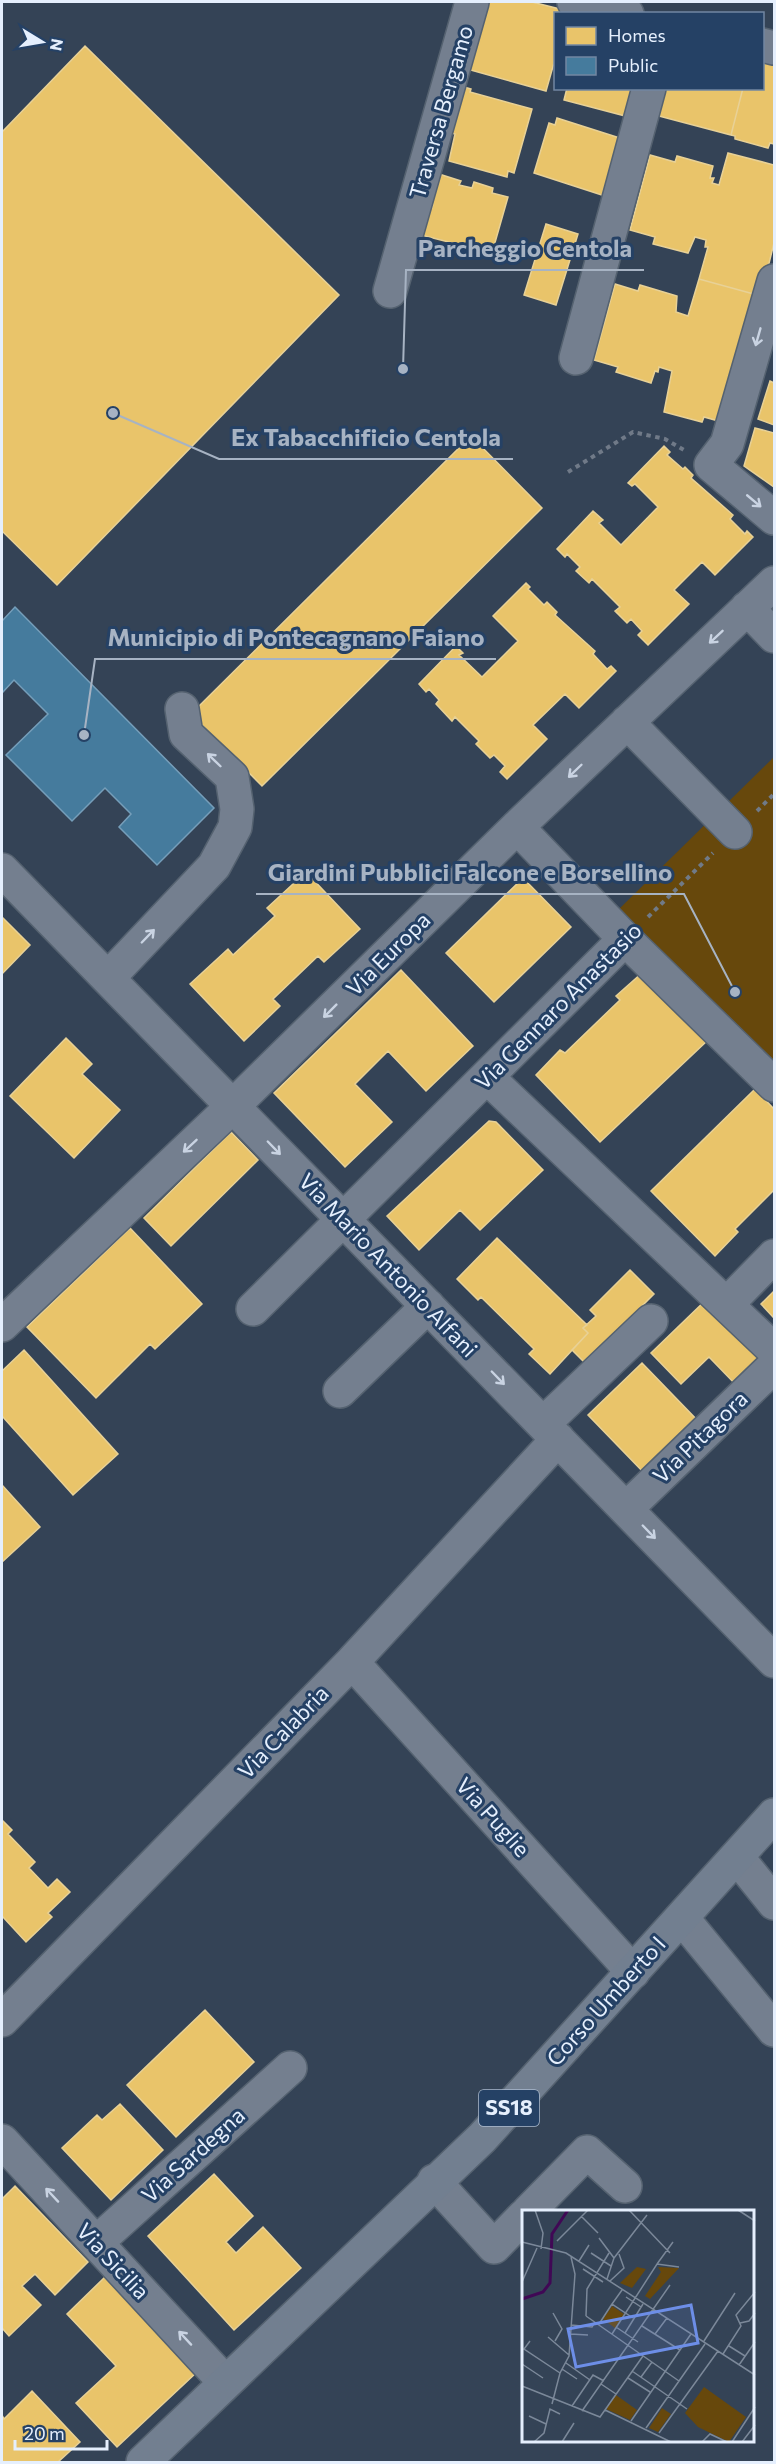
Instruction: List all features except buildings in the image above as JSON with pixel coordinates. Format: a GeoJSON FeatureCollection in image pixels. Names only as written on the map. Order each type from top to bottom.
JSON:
{"type":"FeatureCollection","features":[{"type":"Feature","properties":{"kind":"main road","name":"Corso Umberto I"},"geometry":{"type":"LineString","coordinates":[[224,2381],[482,2138],[774,1815]]}},
{"type":"Feature","properties":{"kind":"main road","name":"SS18"},"geometry":{"type":"LineString","coordinates":[[155,2459],[224,2381]]}},
{"type":"Feature","properties":{"kind":"street","name":"Traversa Bergamo"},"geometry":{"type":"LineString","coordinates":[[390,291],[472,2]]}},
{"type":"Feature","properties":{"kind":"street"},"geometry":{"type":"LineString","coordinates":[[574,2],[618,12]]}},
{"type":"Feature","properties":{"kind":"street"},"geometry":{"type":"LineString","coordinates":[[576,358],[648,90]]}},
{"type":"Feature","properties":{"kind":"street"},"geometry":{"type":"LineString","coordinates":[[774,280],[727,444],[711,465],[774,518]]}},
{"type":"Feature","properties":{"kind":"street","name":"Via Europa"},"geometry":{"type":"LineString","coordinates":[[2,1325],[233,1106],[517,827],[774,583]]}},
{"type":"Feature","properties":{"kind":"street"},"geometry":{"type":"LineString","coordinates":[[747,608],[774,636]]}},
{"type":"Feature","properties":{"kind":"street"},"geometry":{"type":"LineString","coordinates":[[108,978],[214,866],[236,827],[237,809],[232,777],[186,734],[182,709]]}},
{"type":"Feature","properties":{"kind":"street"},"geometry":{"type":"LineString","coordinates":[[627,722],[735,832]]}},
{"type":"Feature","properties":{"kind":"street"},"geometry":{"type":"LineString","coordinates":[[517,827],[626,939],[774,1085]]}},
{"type":"Feature","properties":{"kind":"street","name":"Via Mario Antonio Alfani"},"geometry":{"type":"LineString","coordinates":[[2,870],[774,1661]]}},
{"type":"Feature","properties":{"kind":"street","name":"Via Gennaro Anastasio"},"geometry":{"type":"LineString","coordinates":[[253,1309],[626,939]]}},
{"type":"Feature","properties":{"kind":"street"},"geometry":{"type":"LineString","coordinates":[[487,1077],[728,1303],[774,1350]]}},
{"type":"Feature","properties":{"kind":"street"},"geometry":{"type":"LineString","coordinates":[[728,1303],[774,1256]]}},
{"type":"Feature","properties":{"kind":"street"},"geometry":{"type":"LineString","coordinates":[[340,1391],[428,1306]]}},
{"type":"Feature","properties":{"kind":"street","name":"Via Calabria"},"geometry":{"type":"LineString","coordinates":[[2,2020],[352,1662],[550,1431],[651,1321]]}},
{"type":"Feature","properties":{"kind":"street","name":"Via Pitagora"},"geometry":{"type":"LineString","coordinates":[[626,1509],[774,1366]]}},
{"type":"Feature","properties":{"kind":"street","name":"Via Puglie"},"geometry":{"type":"LineString","coordinates":[[352,1662],[633,1972]]}},
{"type":"Feature","properties":{"kind":"street"},"geometry":{"type":"LineString","coordinates":[[736,1857],[774,1903]]}},
{"type":"Feature","properties":{"kind":"street"},"geometry":{"type":"LineString","coordinates":[[682,1918],[774,2030]]}},
{"type":"Feature","properties":{"kind":"street","name":"Via Sardegna"},"geometry":{"type":"LineString","coordinates":[[97,2242],[290,2068]]}},
{"type":"Feature","properties":{"kind":"street","name":"Via Sicilia"},"geometry":{"type":"LineString","coordinates":[[2,2141],[224,2381]]}},
{"type":"Feature","properties":{"kind":"street"},"geometry":{"type":"LineString","coordinates":[[530,2210],[587,2152],[625,2186]]}},
{"type":"Feature","properties":{"kind":"street"},"geometry":{"type":"LineString","coordinates":[[434,2181],[494,2247],[522,2218]]}},
{"type":"Feature","properties":{"kind":"path"},"geometry":{"type":"LineString","coordinates":[[568,472],[633,432],[665,439],[711,465]]}},
{"type":"Feature","properties":{"kind":"path","name":"Via Gennaro Anastasio"},"geometry":{"type":"LineString","coordinates":[[626,939],[774,794]]}},
{"type":"Feature","properties":{"kind":"shaded area"},"geometry":{"type":"Polygon","coordinates":[[[774,757],[774,1073],[617,911],[774,757]]]}},
{"type":"Feature","properties":{"kind":"place","name":"Parcheggio Centola"},"geometry":{"type":"Point","coordinates":[403,369]}},
{"type":"Feature","properties":{"kind":"place","name":"Ex Tabacchificio Centola"},"geometry":{"type":"Point","coordinates":[113,413]}},
{"type":"Feature","properties":{"kind":"place","name":"Municipio di Pontecagnano Faiano"},"geometry":{"type":"Point","coordinates":[84,735]}},
{"type":"Feature","properties":{"kind":"place","name":"Giardini Pubblici Falcone e Borsellino"},"geometry":{"type":"Point","coordinates":[735,992]}}]}
